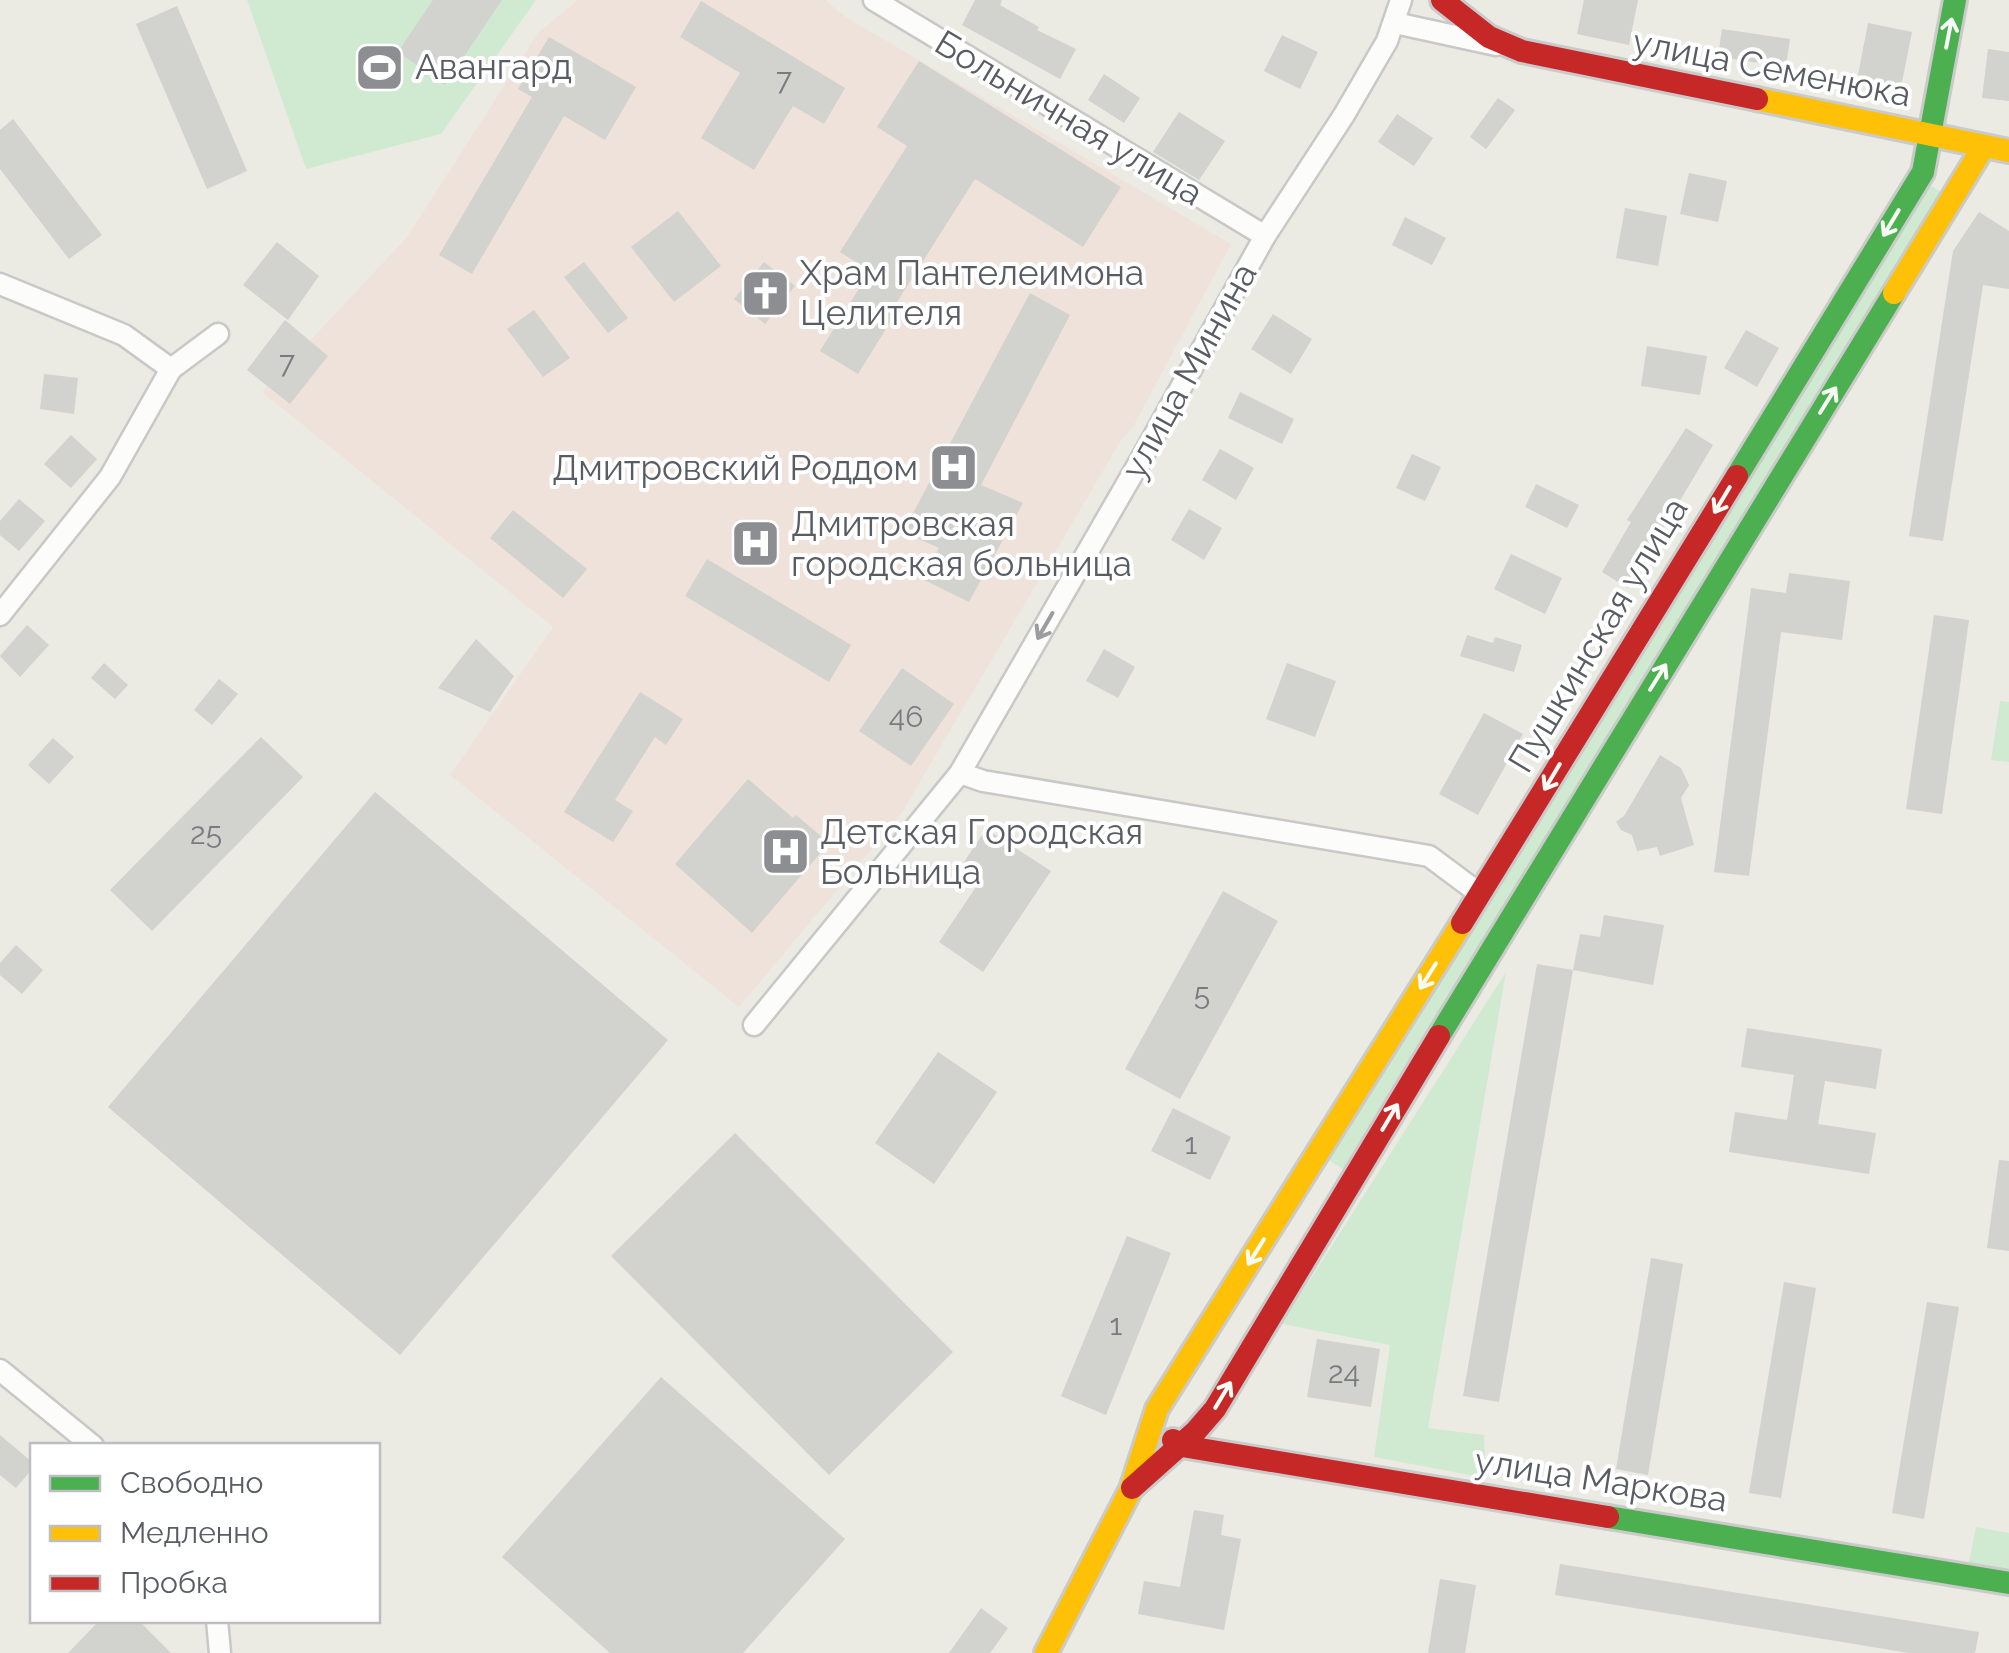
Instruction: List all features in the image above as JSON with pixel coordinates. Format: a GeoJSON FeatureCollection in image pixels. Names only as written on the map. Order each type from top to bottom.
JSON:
{"type":"FeatureCollection","features":[{"type":"Feature","properties":{"kind":"main road","name":"улица Семенюка"},"geometry":{"type":"LineString","coordinates":[[1442,0],[1489,37],[1522,51],[2009,151]]}},
{"type":"Feature","properties":{"kind":"main road","name":"Пушкинская улица"},"geometry":{"type":"LineString","coordinates":[[1046,1653],[1131,1489],[1150,1426],[1923,172],[1955,0]]}},
{"type":"Feature","properties":{"kind":"main road"},"geometry":{"type":"LineString","coordinates":[[1931,135],[1945,152],[1950,166],[1952,180],[1947,206]]}},
{"type":"Feature","properties":{"kind":"main road","name":"Пушкинская улица"},"geometry":{"type":"LineString","coordinates":[[1131,1489],[1182,1446],[1214,1409],[1984,146]]}},
{"type":"Feature","properties":{"kind":"main road"},"geometry":{"type":"LineString","coordinates":[[1310,1165],[1346,1189]]}},
{"type":"Feature","properties":{"kind":"main road"},"geometry":{"type":"LineString","coordinates":[[1150,1426],[1182,1446]]}},
{"type":"Feature","properties":{"kind":"main road","name":"улица Маркова"},"geometry":{"type":"LineString","coordinates":[[1182,1446],[2009,1582]]}},
{"type":"Feature","properties":{"kind":"street","name":"Больничная улица"},"geometry":{"type":"LineString","coordinates":[[874,0],[1265,236]]}},
{"type":"Feature","properties":{"kind":"street","name":"улица Минина"},"geometry":{"type":"LineString","coordinates":[[754,1026],[960,772],[1265,236],[1344,115],[1395,23],[1402,0]]}},
{"type":"Feature","properties":{"kind":"street","name":"улица Семенюка"},"geometry":{"type":"LineString","coordinates":[[1395,23],[1522,51]]}},
{"type":"Feature","properties":{"kind":"street"},"geometry":{"type":"LineString","coordinates":[[0,284],[124,336],[170,369]]}},
{"type":"Feature","properties":{"kind":"street"},"geometry":{"type":"LineString","coordinates":[[0,615],[110,477],[170,369],[218,334]]}},
{"type":"Feature","properties":{"kind":"street"},"geometry":{"type":"LineString","coordinates":[[960,772],[983,781],[1429,856],[1480,894]]}},
{"type":"Feature","properties":{"kind":"street"},"geometry":{"type":"LineString","coordinates":[[0,1370],[89,1443]]}},
{"type":"Feature","properties":{"kind":"street"},"geometry":{"type":"LineString","coordinates":[[217,1623],[220,1653]]}},
{"type":"Feature","properties":{"kind":"shaded area","name":"Дмитровская городская больница"},"geometry":{"type":"Polygon","coordinates":[[[578,0],[825,0],[846,17],[1231,244],[1134,425],[1120,442],[901,814],[739,1007],[450,775],[553,627],[262,392],[407,237],[538,33],[578,0]]]}},
{"type":"Feature","properties":{"kind":"green space","name":"Авангард"},"geometry":{"type":"Polygon","coordinates":[[[247,0],[536,0],[441,134],[306,169],[247,0]]]}},
{"type":"Feature","properties":{"kind":"green space"},"geometry":{"type":"Polygon","coordinates":[[[1928,184],[1946,195],[1344,1170],[1326,1158],[1928,184]]]}},
{"type":"Feature","properties":{"kind":"green space"},"geometry":{"type":"Polygon","coordinates":[[[2000,701],[2009,702],[2009,762],[1991,760],[2000,701]]]}},
{"type":"Feature","properties":{"kind":"green space"},"geometry":{"type":"Polygon","coordinates":[[[1506,972],[1428,1428],[1484,1435],[1486,1478],[1374,1457],[1390,1345],[1282,1324],[1506,972]]]}},
{"type":"Feature","properties":{"kind":"green space"},"geometry":{"type":"Polygon","coordinates":[[[1976,1527],[2009,1533],[2009,1573],[1968,1566],[1976,1527]]]}},
{"type":"Feature","properties":{"kind":"building"},"geometry":{"type":"Polygon","coordinates":[[[433,0],[502,0],[445,85],[398,52],[433,0]]]}},
{"type":"Feature","properties":{"kind":"building"},"geometry":{"type":"Polygon","coordinates":[[[975,0],[1002,0],[1000,5],[1039,27],[1037,30],[1076,49],[1060,79],[962,25],[975,0]]]}},
{"type":"Feature","properties":{"kind":"building"},"geometry":{"type":"Polygon","coordinates":[[[1584,0],[1638,0],[1629,45],[1577,34],[1584,0]]]}},
{"type":"Feature","properties":{"kind":"building"},"geometry":{"type":"Polygon","coordinates":[[[701,1],[845,88],[824,124],[793,106],[754,170],[701,138],[740,73],[680,37],[701,1]]]}},
{"type":"Feature","properties":{"kind":"building"},"geometry":{"type":"Polygon","coordinates":[[[177,6],[247,171],[207,189],[136,24],[177,6]]]}},
{"type":"Feature","properties":{"kind":"building"},"geometry":{"type":"Polygon","coordinates":[[[1868,23],[1912,32],[1900,92],[1866,85],[1868,77],[1858,75],[1868,23]]]}},
{"type":"Feature","properties":{"kind":"building"},"geometry":{"type":"Polygon","coordinates":[[[1722,29],[1790,39],[1786,67],[1718,57],[1722,29]]]}},
{"type":"Feature","properties":{"kind":"building"},"geometry":{"type":"Polygon","coordinates":[[[1282,35],[1318,52],[1300,89],[1264,71],[1282,35]]]}},
{"type":"Feature","properties":{"kind":"building"},"geometry":{"type":"Polygon","coordinates":[[[549,37],[636,87],[605,140],[564,116],[472,274],[439,255],[532,97],[518,89],[549,37]]]}},
{"type":"Feature","properties":{"kind":"building"},"geometry":{"type":"Polygon","coordinates":[[[1988,49],[2009,52],[2009,101],[1982,98],[1988,49]]]}},
{"type":"Feature","properties":{"kind":"building"},"geometry":{"type":"Polygon","coordinates":[[[919,61],[1121,187],[1083,247],[975,179],[890,313],[894,316],[858,374],[820,351],[870,271],[840,252],[907,146],[877,127],[919,61]]]}},
{"type":"Feature","properties":{"kind":"building"},"geometry":{"type":"Polygon","coordinates":[[[1104,74],[1140,98],[1124,123],[1088,100],[1104,74]]]}},
{"type":"Feature","properties":{"kind":"building"},"geometry":{"type":"Polygon","coordinates":[[[1498,98],[1515,110],[1486,149],[1470,137],[1498,98]]]}},
{"type":"Feature","properties":{"kind":"building"},"geometry":{"type":"Polygon","coordinates":[[[1179,112],[1225,141],[1199,180],[1153,152],[1179,112]]]}},
{"type":"Feature","properties":{"kind":"building"},"geometry":{"type":"Polygon","coordinates":[[[1397,114],[1433,138],[1414,166],[1378,142],[1397,114]]]}},
{"type":"Feature","properties":{"kind":"building"},"geometry":{"type":"Polygon","coordinates":[[[13,119],[102,235],[69,259],[0,169],[0,130],[13,119]]]}},
{"type":"Feature","properties":{"kind":"building"},"geometry":{"type":"Polygon","coordinates":[[[1689,173],[1727,181],[1718,222],[1680,214],[1689,173]]]}},
{"type":"Feature","properties":{"kind":"building"},"geometry":{"type":"Polygon","coordinates":[[[1625,208],[1667,216],[1658,266],[1616,258],[1625,208]]]}},
{"type":"Feature","properties":{"kind":"building"},"geometry":{"type":"Polygon","coordinates":[[[678,211],[721,266],[674,302],[631,247],[678,211]]]}},
{"type":"Feature","properties":{"kind":"building"},"geometry":{"type":"Polygon","coordinates":[[[1979,212],[2009,231],[2009,289],[1983,285],[1943,541],[1909,536],[1953,251],[1979,212]]]}},
{"type":"Feature","properties":{"kind":"building"},"geometry":{"type":"Polygon","coordinates":[[[1405,217],[1446,238],[1432,265],[1392,245],[1405,217]]]}},
{"type":"Feature","properties":{"kind":"building"},"geometry":{"type":"Polygon","coordinates":[[[277,242],[319,276],[288,320],[243,285],[277,242]]]}},
{"type":"Feature","properties":{"kind":"building"},"geometry":{"type":"Polygon","coordinates":[[[584,262],[628,318],[608,333],[564,277],[584,262]]]}},
{"type":"Feature","properties":{"kind":"building","name":"Храм Пантелеимона Целителя"},"geometry":{"type":"Polygon","coordinates":[[[764,262],[795,286],[765,324],[734,299],[764,262]]]}},
{"type":"Feature","properties":{"kind":"building"},"geometry":{"type":"Polygon","coordinates":[[[1030,293],[1070,315],[981,485],[1023,503],[969,602],[922,579],[939,548],[903,532],[1030,293]]]}},
{"type":"Feature","properties":{"kind":"building"},"geometry":{"type":"Polygon","coordinates":[[[534,310],[570,358],[543,377],[507,329],[534,310]]]}},
{"type":"Feature","properties":{"kind":"building"},"geometry":{"type":"Polygon","coordinates":[[[1273,314],[1312,339],[1291,374],[1251,349],[1273,314]]]}},
{"type":"Feature","properties":{"kind":"building"},"geometry":{"type":"Polygon","coordinates":[[[285,320],[328,356],[290,404],[247,370],[285,320]]]}},
{"type":"Feature","properties":{"kind":"building"},"geometry":{"type":"Polygon","coordinates":[[[1746,330],[1779,348],[1757,387],[1724,368],[1746,330]]]}},
{"type":"Feature","properties":{"kind":"building"},"geometry":{"type":"Polygon","coordinates":[[[1647,346],[1707,356],[1700,395],[1641,386],[1647,346]]]}},
{"type":"Feature","properties":{"kind":"building"},"geometry":{"type":"Polygon","coordinates":[[[44,374],[78,378],[74,414],[40,409],[44,374]]]}},
{"type":"Feature","properties":{"kind":"building"},"geometry":{"type":"Polygon","coordinates":[[[1240,392],[1294,419],[1282,444],[1228,418],[1240,392]]]}},
{"type":"Feature","properties":{"kind":"building"},"geometry":{"type":"Polygon","coordinates":[[[1686,428],[1713,445],[1628,588],[1602,572],[1631,522],[1627,520],[1686,428]]]}},
{"type":"Feature","properties":{"kind":"building"},"geometry":{"type":"Polygon","coordinates":[[[71,435],[97,459],[71,488],[44,464],[71,435]]]}},
{"type":"Feature","properties":{"kind":"building"},"geometry":{"type":"Polygon","coordinates":[[[1220,449],[1254,468],[1236,500],[1202,480],[1220,449]]]}},
{"type":"Feature","properties":{"kind":"building"},"geometry":{"type":"Polygon","coordinates":[[[1412,454],[1441,467],[1425,501],[1396,488],[1412,454]]]}},
{"type":"Feature","properties":{"kind":"building"},"geometry":{"type":"Polygon","coordinates":[[[1536,484],[1579,505],[1567,528],[1525,507],[1536,484]]]}},
{"type":"Feature","properties":{"kind":"building"},"geometry":{"type":"Polygon","coordinates":[[[19,499],[45,521],[19,551],[0,535],[0,521],[19,499]]]}},
{"type":"Feature","properties":{"kind":"building"},"geometry":{"type":"Polygon","coordinates":[[[1189,509],[1222,528],[1204,560],[1171,540],[1189,509]]]}},
{"type":"Feature","properties":{"kind":"building"},"geometry":{"type":"Polygon","coordinates":[[[513,510],[587,569],[563,598],[490,538],[513,510]]]}},
{"type":"Feature","properties":{"kind":"building"},"geometry":{"type":"Polygon","coordinates":[[[1511,554],[1562,578],[1545,614],[1494,589],[1511,554]]]}},
{"type":"Feature","properties":{"kind":"building"},"geometry":{"type":"Polygon","coordinates":[[[707,559],[851,645],[829,682],[685,596],[707,559]]]}},
{"type":"Feature","properties":{"kind":"building"},"geometry":{"type":"Polygon","coordinates":[[[1789,573],[1850,581],[1842,640],[1781,632],[1749,876],[1714,872],[1751,588],[1786,593],[1789,573]]]}},
{"type":"Feature","properties":{"kind":"building"},"geometry":{"type":"Polygon","coordinates":[[[1934,615],[1969,620],[1942,814],[1906,809],[1934,615]]]}},
{"type":"Feature","properties":{"kind":"building"},"geometry":{"type":"Polygon","coordinates":[[[27,625],[49,645],[20,677],[0,656],[27,625]]]}},
{"type":"Feature","properties":{"kind":"building"},"geometry":{"type":"Polygon","coordinates":[[[1467,635],[1493,643],[1495,637],[1522,645],[1514,672],[1460,656],[1467,635]]]}},
{"type":"Feature","properties":{"kind":"building"},"geometry":{"type":"Polygon","coordinates":[[[476,639],[514,676],[490,712],[438,688],[476,639]]]}},
{"type":"Feature","properties":{"kind":"building"},"geometry":{"type":"Polygon","coordinates":[[[1104,649],[1135,667],[1118,698],[1086,681],[1104,649]]]}},
{"type":"Feature","properties":{"kind":"building"},"geometry":{"type":"Polygon","coordinates":[[[104,663],[128,685],[115,699],[91,678],[104,663]]]}},
{"type":"Feature","properties":{"kind":"building"},"geometry":{"type":"Polygon","coordinates":[[[1287,663],[1336,681],[1315,737],[1266,719],[1287,663]]]}},
{"type":"Feature","properties":{"kind":"building"},"geometry":{"type":"Polygon","coordinates":[[[902,668],[954,704],[911,766],[859,731],[902,668]]]}},
{"type":"Feature","properties":{"kind":"building"},"geometry":{"type":"Polygon","coordinates":[[[219,679],[238,694],[212,725],[194,710],[219,679]]]}},
{"type":"Feature","properties":{"kind":"building"},"geometry":{"type":"Polygon","coordinates":[[[640,692],[683,719],[666,745],[655,737],[615,800],[633,811],[613,842],[564,812],[640,692]]]}},
{"type":"Feature","properties":{"kind":"building"},"geometry":{"type":"Polygon","coordinates":[[[1484,713],[1523,734],[1478,815],[1439,794],[1484,713]]]}},
{"type":"Feature","properties":{"kind":"building"},"geometry":{"type":"Polygon","coordinates":[[[261,737],[303,777],[152,931],[110,890],[261,737]]]}},
{"type":"Feature","properties":{"kind":"building"},"geometry":{"type":"Polygon","coordinates":[[[53,738],[74,757],[49,784],[28,765],[53,738]]]}},
{"type":"Feature","properties":{"kind":"building"},"geometry":{"type":"Polygon","coordinates":[[[1660,755],[1681,768],[1689,785],[1681,798],[1694,845],[1660,856],[1657,847],[1637,851],[1632,835],[1621,830],[1616,822],[1624,816],[1660,755]]]}},
{"type":"Feature","properties":{"kind":"building"},"geometry":{"type":"Polygon","coordinates":[[[748,779],[829,843],[752,933],[675,864],[748,779]]]}},
{"type":"Feature","properties":{"kind":"building"},"geometry":{"type":"Polygon","coordinates":[[[375,792],[668,1040],[400,1355],[108,1107],[375,792]]]}},
{"type":"Feature","properties":{"kind":"building"},"geometry":{"type":"Polygon","coordinates":[[[986,829],[1051,871],[983,972],[939,942],[980,881],[960,868],[986,829]]]}},
{"type":"Feature","properties":{"kind":"building"},"geometry":{"type":"Polygon","coordinates":[[[1223,891],[1278,921],[1180,1099],[1125,1069],[1223,891]]]}},
{"type":"Feature","properties":{"kind":"building"},"geometry":{"type":"Polygon","coordinates":[[[1604,915],[1664,925],[1653,985],[1573,970],[1580,934],[1600,937],[1604,915]]]}},
{"type":"Feature","properties":{"kind":"building"},"geometry":{"type":"Polygon","coordinates":[[[16,945],[43,970],[22,994],[0,975],[0,963],[16,945]]]}},
{"type":"Feature","properties":{"kind":"building"},"geometry":{"type":"Polygon","coordinates":[[[1537,964],[1573,970],[1499,1402],[1463,1396],[1537,964]]]}},
{"type":"Feature","properties":{"kind":"building"},"geometry":{"type":"Polygon","coordinates":[[[1747,1028],[1882,1049],[1876,1089],[1825,1081],[1818,1124],[1876,1133],[1869,1174],[1729,1152],[1735,1112],[1787,1120],[1794,1075],[1741,1067],[1747,1028]]]}},
{"type":"Feature","properties":{"kind":"building"},"geometry":{"type":"Polygon","coordinates":[[[938,1052],[997,1092],[934,1184],[875,1143],[938,1052]]]}},
{"type":"Feature","properties":{"kind":"building"},"geometry":{"type":"Polygon","coordinates":[[[1173,1108],[1231,1137],[1210,1180],[1151,1151],[1173,1108]]]}},
{"type":"Feature","properties":{"kind":"building"},"geometry":{"type":"Polygon","coordinates":[[[735,1133],[953,1352],[829,1475],[611,1256],[735,1133]]]}},
{"type":"Feature","properties":{"kind":"building"},"geometry":{"type":"Polygon","coordinates":[[[1999,1160],[2009,1161],[2009,1251],[1987,1248],[1999,1160]]]}},
{"type":"Feature","properties":{"kind":"building"},"geometry":{"type":"Polygon","coordinates":[[[1127,1236],[1171,1253],[1106,1415],[1061,1396],[1127,1236]]]}},
{"type":"Feature","properties":{"kind":"building"},"geometry":{"type":"Polygon","coordinates":[[[1651,1258],[1683,1264],[1648,1475],[1616,1469],[1651,1258]]]}},
{"type":"Feature","properties":{"kind":"building"},"geometry":{"type":"Polygon","coordinates":[[[1784,1282],[1816,1288],[1781,1498],[1749,1493],[1784,1282]]]}},
{"type":"Feature","properties":{"kind":"building"},"geometry":{"type":"Polygon","coordinates":[[[1927,1302],[1959,1307],[1924,1519],[1892,1513],[1927,1302]]]}},
{"type":"Feature","properties":{"kind":"building"},"geometry":{"type":"Polygon","coordinates":[[[1317,1339],[1380,1349],[1371,1407],[1307,1397],[1317,1339]]]}},
{"type":"Feature","properties":{"kind":"building"},"geometry":{"type":"Polygon","coordinates":[[[661,1377],[845,1539],[743,1653],[610,1653],[502,1557],[661,1377]]]}},
{"type":"Feature","properties":{"kind":"building"},"geometry":{"type":"Polygon","coordinates":[[[0,1435],[30,1460],[30,1471],[16,1488],[0,1475],[0,1435]]]}},
{"type":"Feature","properties":{"kind":"building"},"geometry":{"type":"Polygon","coordinates":[[[1194,1510],[1224,1515],[1221,1535],[1241,1539],[1224,1630],[1138,1614],[1144,1581],[1180,1587],[1194,1510]]]}},
{"type":"Feature","properties":{"kind":"building"},"geometry":{"type":"Polygon","coordinates":[[[1560,1564],[1979,1632],[1975,1653],[1909,1653],[1555,1595],[1560,1564]]]}},
{"type":"Feature","properties":{"kind":"building"},"geometry":{"type":"Polygon","coordinates":[[[1440,1579],[1476,1585],[1465,1653],[1428,1653],[1440,1579]]]}},
{"type":"Feature","properties":{"kind":"building"},"geometry":{"type":"Polygon","coordinates":[[[981,1608],[1008,1628],[990,1653],[949,1653],[981,1608]]]}},
{"type":"Feature","properties":{"kind":"building"},"geometry":{"type":"Polygon","coordinates":[[[97,1623],[141,1623],[171,1653],[68,1653],[97,1623]]]}},
{"type":"Feature","properties":{"kind":"traffic: fast"},"geometry":{"type":"LineString","coordinates":[[1737,476],[1923,172],[1955,0]]}},
{"type":"Feature","properties":{"kind":"traffic: fast"},"geometry":{"type":"LineString","coordinates":[[1439,1036],[1894,293]]}},
{"type":"Feature","properties":{"kind":"traffic: fast"},"geometry":{"type":"LineString","coordinates":[[1608,1517],[2009,1583]]}},
{"type":"Feature","properties":{"kind":"traffic: slow"},"geometry":{"type":"LineString","coordinates":[[1757,99],[2009,151]]}},
{"type":"Feature","properties":{"kind":"traffic: slow"},"geometry":{"type":"LineString","coordinates":[[1894,293],[1984,146]]}},
{"type":"Feature","properties":{"kind":"traffic: slow"},"geometry":{"type":"LineString","coordinates":[[1046,1653],[1131,1489],[1157,1409],[1462,923]]}},
{"type":"Feature","properties":{"kind":"traffic: jam"},"geometry":{"type":"LineString","coordinates":[[1442,0],[1489,37],[1522,51],[1757,99]]}},
{"type":"Feature","properties":{"kind":"traffic: jam"},"geometry":{"type":"LineString","coordinates":[[1462,923],[1737,476]]}},
{"type":"Feature","properties":{"kind":"traffic: jam"},"geometry":{"type":"LineString","coordinates":[[1132,1488],[1215,1409],[1439,1036]]}},
{"type":"Feature","properties":{"kind":"traffic: jam"},"geometry":{"type":"LineString","coordinates":[[1173,1440],[1182,1446],[1608,1517]]}},
{"type":"Feature","properties":{"kind":"place","name":"Авангард"},"geometry":{"type":"Point","coordinates":[380,67]}},
{"type":"Feature","properties":{"kind":"place","name":"Храм Пантелеимона Целителя"},"geometry":{"type":"Point","coordinates":[765,293]}},
{"type":"Feature","properties":{"kind":"place","name":"Дмитровский Роддом"},"geometry":{"type":"Point","coordinates":[953,468]}},
{"type":"Feature","properties":{"kind":"place","name":"Дмитровская городская больница"},"geometry":{"type":"Point","coordinates":[756,544]}},
{"type":"Feature","properties":{"kind":"place","name":"Детская Городская Больница"},"geometry":{"type":"Point","coordinates":[785,852]}}]}
